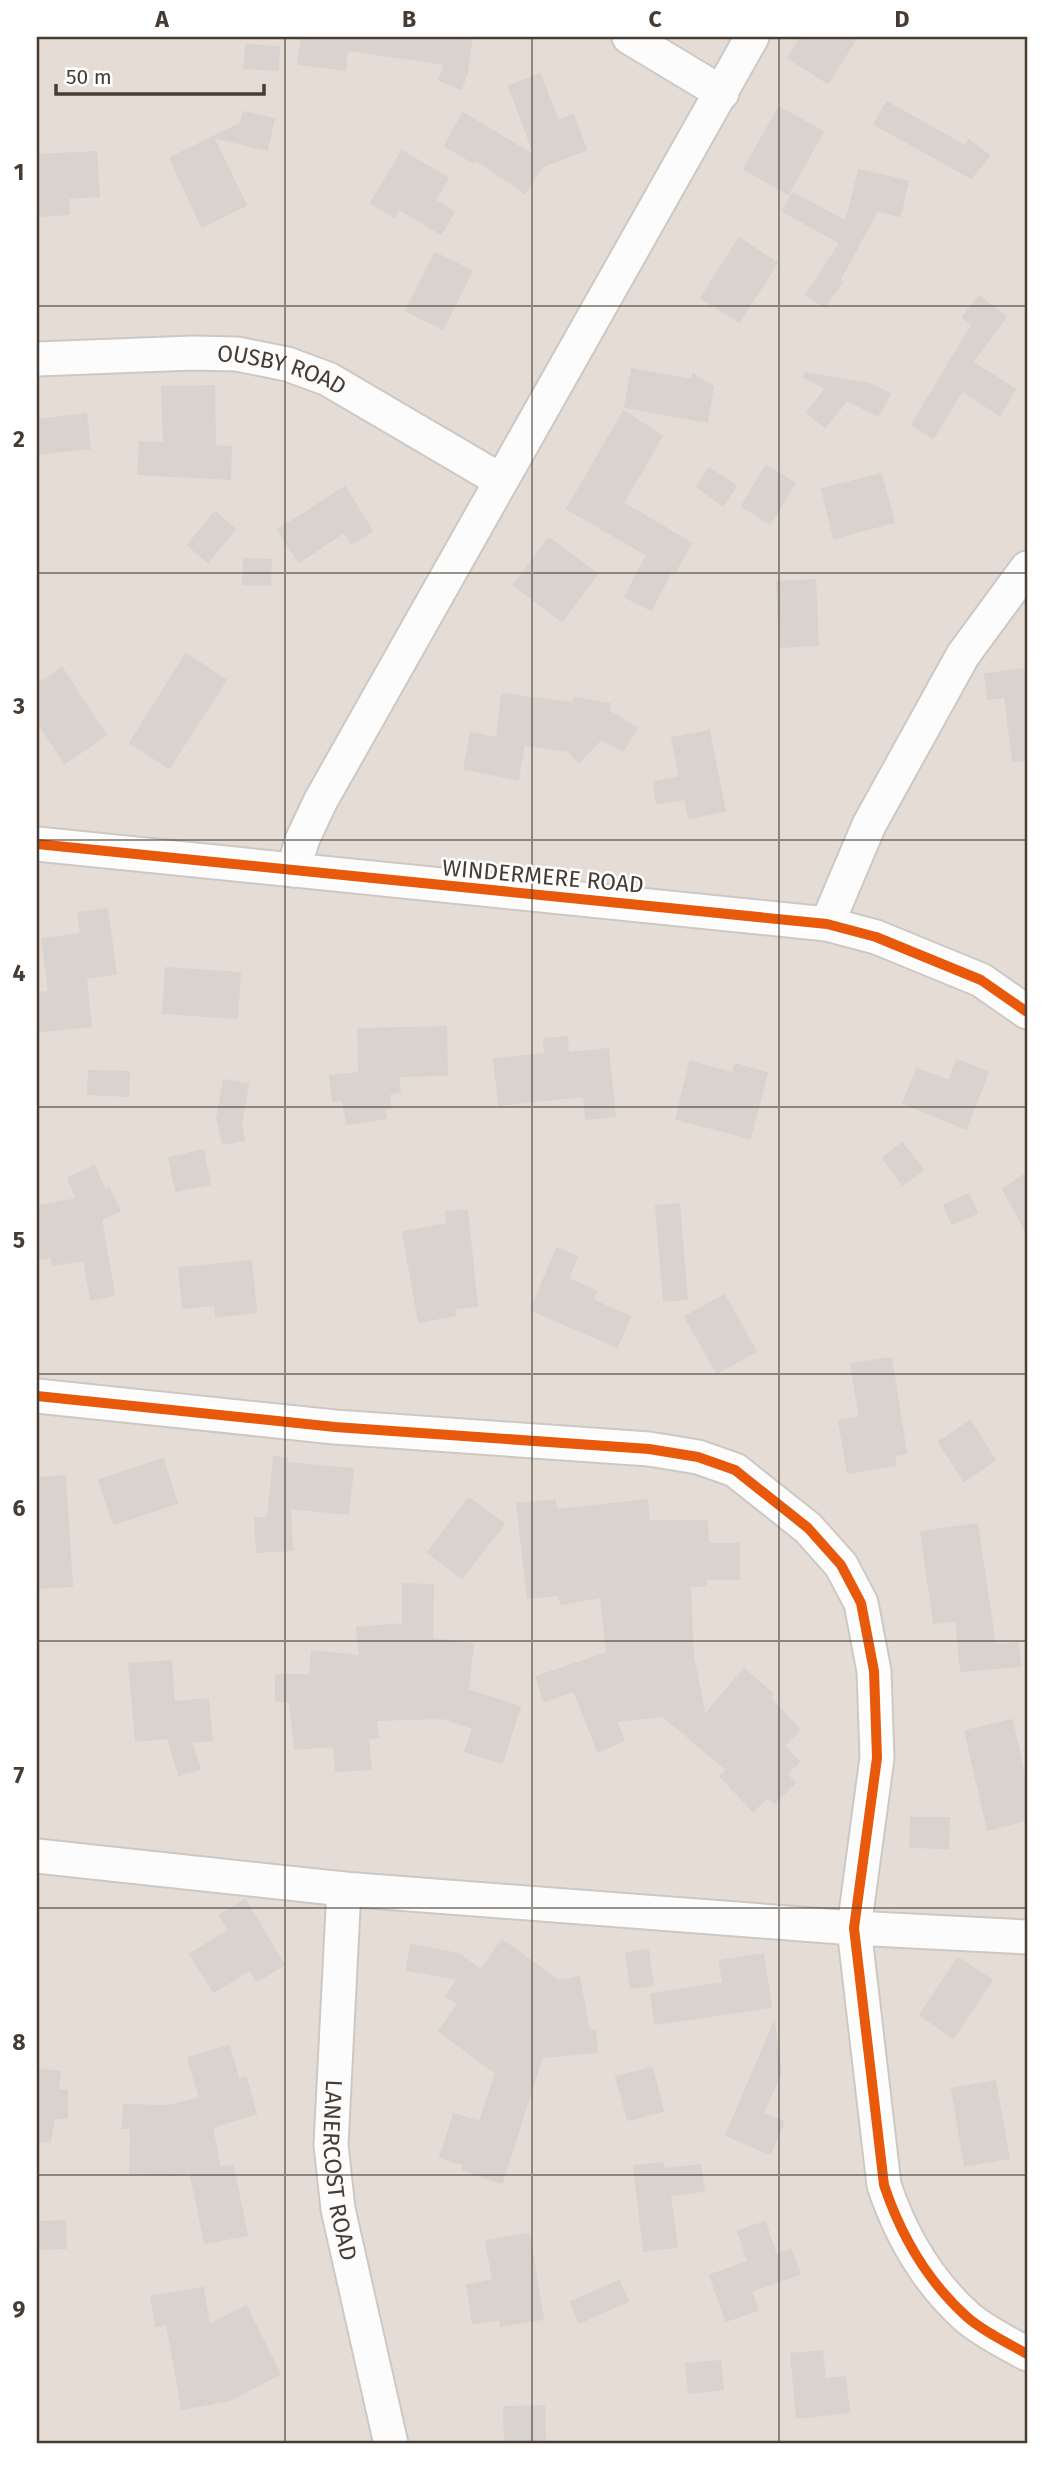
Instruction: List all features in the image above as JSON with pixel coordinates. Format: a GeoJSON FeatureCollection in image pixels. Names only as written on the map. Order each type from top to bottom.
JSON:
{"type":"FeatureCollection","features":[{"type":"Feature","properties":{"kind":"street"},"geometry":{"type":"LineString","coordinates":[[629,37],[722,93]]}},
{"type":"Feature","properties":{"kind":"street"},"geometry":{"type":"LineString","coordinates":[[293,870],[303,838],[321,800],[752,37]]}},
{"type":"Feature","properties":{"kind":"street","name":"OUSBY ROAD"},"geometry":{"type":"LineString","coordinates":[[37,359],[193,353],[237,354],[287,364],[328,379],[500,480]]}},
{"type":"Feature","properties":{"kind":"street"},"geometry":{"type":"LineString","coordinates":[[827,924],[869,825],[963,655],[1027,568]]}},
{"type":"Feature","properties":{"kind":"street","name":"WINDERMERE ROAD"},"geometry":{"type":"LineString","coordinates":[[37,844],[827,924],[877,937],[981,980],[1027,1013]]}},
{"type":"Feature","properties":{"kind":"street"},"geometry":{"type":"LineString","coordinates":[[37,1396],[335,1427],[649,1449],[698,1457],[735,1470],[808,1528],[841,1565],[861,1603],[874,1671],[877,1758],[854,1928],[884,2185],[896,2221],[927,2272],[968,2318],[1027,2354]]}},
{"type":"Feature","properties":{"kind":"street"},"geometry":{"type":"LineString","coordinates":[[37,1856],[344,1889],[854,1928],[1027,1937]]}},
{"type":"Feature","properties":{"kind":"street","name":"LANERCOST ROAD"},"geometry":{"type":"LineString","coordinates":[[344,1889],[331,2145],[338,2209],[391,2444]]}},
{"type":"Feature","properties":{"kind":"shaded area"},"geometry":{"type":"Polygon","coordinates":[[[37,37],[1027,37],[1027,2444],[37,2444],[37,37]]]}},
{"type":"Feature","properties":{"kind":"building"},"geometry":{"type":"Polygon","coordinates":[[[302,37],[472,37],[467,73],[461,89],[439,80],[445,64],[347,50],[345,70],[298,64],[302,37]]]}},
{"type":"Feature","properties":{"kind":"building"},"geometry":{"type":"Polygon","coordinates":[[[801,37],[857,37],[828,83],[788,58],[801,37]]]}},
{"type":"Feature","properties":{"kind":"building"},"geometry":{"type":"Polygon","coordinates":[[[246,45],[279,47],[278,70],[244,68],[246,45]]]}},
{"type":"Feature","properties":{"kind":"building"},"geometry":{"type":"Polygon","coordinates":[[[540,74],[558,121],[573,115],[586,150],[543,166],[525,193],[476,160],[474,163],[445,146],[463,113],[535,156],[509,86],[540,74]]]}},
{"type":"Feature","properties":{"kind":"building"},"geometry":{"type":"Polygon","coordinates":[[[887,102],[965,146],[969,140],[989,156],[971,178],[874,124],[887,102]]]}},
{"type":"Feature","properties":{"kind":"building"},"geometry":{"type":"Polygon","coordinates":[[[779,107],[823,132],[788,194],[744,169],[779,107]]]}},
{"type":"Feature","properties":{"kind":"building"},"geometry":{"type":"Polygon","coordinates":[[[244,112],[274,119],[267,150],[213,137],[240,124],[244,112]]]}},
{"type":"Feature","properties":{"kind":"building"},"geometry":{"type":"Polygon","coordinates":[[[213,137],[246,205],[202,227],[170,158],[213,137]]]}},
{"type":"Feature","properties":{"kind":"building"},"geometry":{"type":"Polygon","coordinates":[[[402,151],[448,178],[435,200],[454,212],[441,234],[399,209],[394,217],[371,203],[402,151]]]}},
{"type":"Feature","properties":{"kind":"building"},"geometry":{"type":"Polygon","coordinates":[[[96,152],[99,196],[68,198],[69,214],[37,216],[37,155],[96,152]]]}},
{"type":"Feature","properties":{"kind":"building"},"geometry":{"type":"Polygon","coordinates":[[[859,170],[908,181],[900,216],[877,211],[839,281],[842,282],[825,307],[806,295],[840,243],[783,211],[793,193],[846,222],[859,170]]]}},
{"type":"Feature","properties":{"kind":"building"},"geometry":{"type":"Polygon","coordinates":[[[739,238],[777,263],[739,322],[701,298],[739,238]]]}},
{"type":"Feature","properties":{"kind":"building"},"geometry":{"type":"Polygon","coordinates":[[[435,253],[472,271],[443,329],[406,311],[435,253]]]}},
{"type":"Feature","properties":{"kind":"building"},"geometry":{"type":"Polygon","coordinates":[[[979,296],[1006,317],[972,362],[1015,389],[1000,415],[962,391],[933,438],[912,425],[972,325],[963,317],[979,296]]]}},
{"type":"Feature","properties":{"kind":"building"},"geometry":{"type":"Polygon","coordinates":[[[632,369],[692,380],[693,374],[713,387],[707,422],[625,407],[632,369]]]}},
{"type":"Feature","properties":{"kind":"building"},"geometry":{"type":"Polygon","coordinates":[[[806,373],[870,384],[890,394],[878,416],[847,400],[825,427],[807,413],[826,388],[804,377],[806,373]]]}},
{"type":"Feature","properties":{"kind":"building"},"geometry":{"type":"Polygon","coordinates":[[[214,386],[215,446],[231,447],[230,479],[138,474],[140,442],[164,443],[162,387],[214,386]]]}},
{"type":"Feature","properties":{"kind":"building"},"geometry":{"type":"Polygon","coordinates":[[[624,411],[662,436],[623,503],[691,543],[675,572],[672,570],[651,610],[625,597],[647,555],[567,509],[624,411]]]}},
{"type":"Feature","properties":{"kind":"building"},"geometry":{"type":"Polygon","coordinates":[[[86,414],[90,448],[37,454],[37,420],[86,414]]]}},
{"type":"Feature","properties":{"kind":"building"},"geometry":{"type":"Polygon","coordinates":[[[766,466],[795,483],[770,524],[742,506],[766,466]]]}},
{"type":"Feature","properties":{"kind":"building"},"geometry":{"type":"Polygon","coordinates":[[[709,468],[736,486],[723,505],[697,487],[709,468]]]}},
{"type":"Feature","properties":{"kind":"building"},"geometry":{"type":"Polygon","coordinates":[[[881,474],[894,522],[834,538],[822,489],[881,474]]]}},
{"type":"Feature","properties":{"kind":"building"},"geometry":{"type":"Polygon","coordinates":[[[345,487],[372,531],[352,544],[344,532],[299,562],[278,530],[345,487]]]}},
{"type":"Feature","properties":{"kind":"building"},"geometry":{"type":"Polygon","coordinates":[[[215,512],[235,529],[208,562],[188,545],[215,512]]]}},
{"type":"Feature","properties":{"kind":"building"},"geometry":{"type":"Polygon","coordinates":[[[549,538],[597,574],[562,621],[514,585],[549,538]]]}},
{"type":"Feature","properties":{"kind":"building"},"geometry":{"type":"Polygon","coordinates":[[[244,559],[271,560],[270,585],[243,584],[244,559]]]}},
{"type":"Feature","properties":{"kind":"building"},"geometry":{"type":"Polygon","coordinates":[[[815,580],[818,645],[780,647],[777,582],[815,580]]]}},
{"type":"Feature","properties":{"kind":"building"},"geometry":{"type":"Polygon","coordinates":[[[186,654],[226,680],[169,768],[130,743],[186,654]]]}},
{"type":"Feature","properties":{"kind":"building"},"geometry":{"type":"Polygon","coordinates":[[[62,668],[106,735],[65,763],[37,721],[37,685],[62,668]]]}},
{"type":"Feature","properties":{"kind":"building"},"geometry":{"type":"Polygon","coordinates":[[[1027,669],[1027,760],[1013,761],[1005,697],[988,699],[985,674],[1027,669]]]}},
{"type":"Feature","properties":{"kind":"building"},"geometry":{"type":"Polygon","coordinates":[[[502,694],[573,703],[574,698],[610,704],[609,711],[637,728],[623,751],[601,739],[579,762],[568,751],[524,745],[518,779],[464,769],[471,733],[497,738],[502,694]]]}},
{"type":"Feature","properties":{"kind":"building"},"geometry":{"type":"Polygon","coordinates":[[[709,731],[725,811],[689,818],[685,799],[657,803],[654,782],[680,777],[672,738],[709,731]]]}},
{"type":"Feature","properties":{"kind":"building"},"geometry":{"type":"Polygon","coordinates":[[[107,909],[116,974],[86,978],[91,1026],[37,1032],[37,993],[49,992],[42,939],[81,934],[78,913],[107,909]]]}},
{"type":"Feature","properties":{"kind":"building"},"geometry":{"type":"Polygon","coordinates":[[[166,968],[240,973],[237,1018],[163,1013],[166,968]]]}},
{"type":"Feature","properties":{"kind":"building"},"geometry":{"type":"Polygon","coordinates":[[[446,1027],[447,1075],[398,1076],[400,1092],[389,1094],[391,1108],[384,1109],[386,1118],[347,1124],[343,1100],[333,1101],[330,1076],[359,1073],[358,1029],[446,1027]]]}},
{"type":"Feature","properties":{"kind":"building"},"geometry":{"type":"Polygon","coordinates":[[[567,1037],[568,1053],[608,1049],[615,1116],[586,1119],[584,1096],[499,1105],[494,1059],[545,1054],[544,1039],[567,1037]]]}},
{"type":"Feature","properties":{"kind":"building"},"geometry":{"type":"Polygon","coordinates":[[[957,1060],[988,1072],[966,1129],[903,1103],[917,1069],[949,1081],[957,1060]]]}},
{"type":"Feature","properties":{"kind":"building"},"geometry":{"type":"Polygon","coordinates":[[[690,1062],[733,1073],[735,1064],[767,1073],[750,1138],[676,1119],[690,1062]]]}},
{"type":"Feature","properties":{"kind":"building"},"geometry":{"type":"Polygon","coordinates":[[[89,1071],[129,1072],[128,1096],[88,1094],[89,1071]]]}},
{"type":"Feature","properties":{"kind":"building"},"geometry":{"type":"Polygon","coordinates":[[[224,1080],[248,1084],[241,1125],[244,1140],[223,1144],[217,1119],[224,1080]]]}},
{"type":"Feature","properties":{"kind":"building"},"geometry":{"type":"Polygon","coordinates":[[[902,1143],[923,1170],[903,1185],[883,1158],[902,1143]]]}},
{"type":"Feature","properties":{"kind":"building"},"geometry":{"type":"Polygon","coordinates":[[[203,1150],[210,1184],[176,1191],[169,1158],[203,1150]]]}},
{"type":"Feature","properties":{"kind":"building"},"geometry":{"type":"Polygon","coordinates":[[[94,1166],[105,1190],[109,1188],[120,1211],[101,1219],[114,1295],[91,1300],[84,1260],[53,1265],[51,1257],[39,1259],[37,1206],[77,1199],[68,1178],[94,1166]]]}},
{"type":"Feature","properties":{"kind":"building"},"geometry":{"type":"Polygon","coordinates":[[[1027,1173],[1027,1233],[1003,1189],[1027,1173]]]}},
{"type":"Feature","properties":{"kind":"building"},"geometry":{"type":"Polygon","coordinates":[[[969,1194],[977,1213],[952,1224],[944,1205],[969,1194]]]}},
{"type":"Feature","properties":{"kind":"building"},"geometry":{"type":"Polygon","coordinates":[[[679,1204],[687,1299],[664,1301],[656,1206],[679,1204]]]}},
{"type":"Feature","properties":{"kind":"building"},"geometry":{"type":"Polygon","coordinates":[[[467,1210],[477,1306],[454,1308],[455,1315],[419,1322],[403,1232],[447,1224],[446,1212],[467,1210]]]}},
{"type":"Feature","properties":{"kind":"building"},"geometry":{"type":"Polygon","coordinates":[[[557,1248],[577,1257],[568,1279],[596,1291],[593,1300],[630,1317],[617,1347],[531,1310],[557,1248]]]}},
{"type":"Feature","properties":{"kind":"building"},"geometry":{"type":"Polygon","coordinates":[[[251,1261],[256,1312],[216,1317],[215,1305],[183,1308],[179,1268],[251,1261]]]}},
{"type":"Feature","properties":{"kind":"building"},"geometry":{"type":"Polygon","coordinates":[[[724,1295],[756,1351],[717,1373],[685,1317],[724,1295]]]}},
{"type":"Feature","properties":{"kind":"building"},"geometry":{"type":"Polygon","coordinates":[[[891,1358],[906,1453],[894,1455],[896,1465],[848,1473],[839,1421],[860,1417],[851,1364],[891,1358]]]}},
{"type":"Feature","properties":{"kind":"building"},"geometry":{"type":"Polygon","coordinates":[[[970,1421],[995,1460],[964,1481],[939,1442],[970,1421]]]}},
{"type":"Feature","properties":{"kind":"building"},"geometry":{"type":"Polygon","coordinates":[[[274,1457],[287,1458],[287,1463],[353,1469],[348,1514],[290,1508],[292,1550],[257,1552],[255,1518],[268,1518],[274,1457]]]}},
{"type":"Feature","properties":{"kind":"building"},"geometry":{"type":"Polygon","coordinates":[[[163,1459],[177,1503],[114,1524],[99,1480],[163,1459]]]}},
{"type":"Feature","properties":{"kind":"building"},"geometry":{"type":"Polygon","coordinates":[[[65,1476],[72,1586],[37,1588],[37,1478],[65,1476]]]}},
{"type":"Feature","properties":{"kind":"building"},"geometry":{"type":"Polygon","coordinates":[[[469,1498],[504,1524],[462,1578],[428,1552],[469,1498]]]}},
{"type":"Feature","properties":{"kind":"building"},"geometry":{"type":"Polygon","coordinates":[[[555,1500],[556,1510],[647,1500],[649,1521],[707,1521],[708,1544],[739,1544],[739,1579],[706,1579],[706,1586],[690,1586],[693,1656],[705,1715],[744,1669],[773,1694],[770,1698],[800,1730],[784,1746],[799,1762],[786,1774],[795,1783],[774,1803],[768,1797],[753,1811],[720,1776],[727,1770],[663,1716],[616,1721],[624,1740],[598,1752],[574,1691],[544,1701],[536,1677],[607,1653],[601,1597],[561,1604],[559,1595],[528,1598],[517,1504],[555,1500]]]}},
{"type":"Feature","properties":{"kind":"building"},"geometry":{"type":"Polygon","coordinates":[[[977,1524],[995,1645],[1018,1643],[1020,1666],[961,1671],[956,1620],[934,1623],[921,1532],[977,1524]]]}},
{"type":"Feature","properties":{"kind":"building"},"geometry":{"type":"Polygon","coordinates":[[[403,1584],[433,1585],[432,1639],[473,1644],[468,1690],[520,1707],[502,1763],[465,1751],[473,1728],[443,1718],[376,1720],[378,1737],[368,1739],[371,1769],[336,1771],[334,1746],[295,1749],[290,1702],[276,1701],[276,1675],[310,1675],[312,1651],[360,1656],[357,1628],[403,1624],[403,1584]]]}},
{"type":"Feature","properties":{"kind":"building"},"geometry":{"type":"Polygon","coordinates":[[[171,1661],[174,1702],[208,1699],[212,1740],[191,1742],[200,1769],[179,1775],[168,1738],[136,1741],[129,1664],[171,1661]]]}},
{"type":"Feature","properties":{"kind":"building"},"geometry":{"type":"Polygon","coordinates":[[[1012,1720],[1027,1787],[1027,1820],[988,1830],[965,1731],[1012,1720]]]}},
{"type":"Feature","properties":{"kind":"building"},"geometry":{"type":"Polygon","coordinates":[[[911,1818],[949,1818],[948,1848],[910,1847],[911,1818]]]}},
{"type":"Feature","properties":{"kind":"building"},"geometry":{"type":"Polygon","coordinates":[[[245,1900],[284,1965],[257,1981],[250,1970],[214,1992],[190,1954],[229,1930],[220,1915],[245,1900]]]}},
{"type":"Feature","properties":{"kind":"building"},"geometry":{"type":"Polygon","coordinates":[[[502,1940],[559,1981],[579,1977],[589,2031],[595,2030],[597,2052],[542,2057],[502,2183],[462,2170],[464,2165],[440,2157],[454,2114],[480,2122],[496,2073],[439,2031],[458,2004],[446,1996],[458,1979],[407,1970],[411,1945],[459,1954],[481,1970],[502,1940]]]}},
{"type":"Feature","properties":{"kind":"building"},"geometry":{"type":"Polygon","coordinates":[[[648,1950],[653,1985],[631,1988],[626,1953],[648,1950]]]}},
{"type":"Feature","properties":{"kind":"building"},"geometry":{"type":"Polygon","coordinates":[[[763,1954],[771,2007],[655,2024],[651,1994],[723,1983],[720,1961],[763,1954]]]}},
{"type":"Feature","properties":{"kind":"building"},"geometry":{"type":"Polygon","coordinates":[[[958,1958],[992,1980],[953,2038],[920,2015],[958,1958]]]}},
{"type":"Feature","properties":{"kind":"building"},"geometry":{"type":"Polygon","coordinates":[[[774,2023],[781,2072],[763,2113],[784,2122],[770,2154],[726,2135],[774,2023]]]}},
{"type":"Feature","properties":{"kind":"building"},"geometry":{"type":"Polygon","coordinates":[[[229,2046],[239,2080],[246,2078],[256,2114],[212,2127],[220,2168],[233,2166],[247,2235],[205,2243],[190,2172],[174,2175],[130,2173],[131,2128],[123,2128],[124,2105],[168,2106],[200,2098],[188,2058],[229,2046]]]}},
{"type":"Feature","properties":{"kind":"building"},"geometry":{"type":"Polygon","coordinates":[[[652,2068],[663,2111],[628,2120],[616,2077],[652,2068]]]}},
{"type":"Feature","properties":{"kind":"building"},"geometry":{"type":"Polygon","coordinates":[[[37,2069],[60,2072],[58,2090],[67,2090],[67,2118],[54,2118],[50,2142],[37,2141],[37,2069]]]}},
{"type":"Feature","properties":{"kind":"building"},"geometry":{"type":"Polygon","coordinates":[[[995,2081],[1009,2158],[965,2166],[952,2089],[995,2081]]]}},
{"type":"Feature","properties":{"kind":"building"},"geometry":{"type":"Polygon","coordinates":[[[663,2163],[664,2169],[700,2165],[704,2191],[670,2195],[677,2247],[644,2251],[634,2166],[663,2163]]]}},
{"type":"Feature","properties":{"kind":"building"},"geometry":{"type":"Polygon","coordinates":[[[65,2221],[66,2248],[37,2249],[37,2222],[65,2221]]]}},
{"type":"Feature","properties":{"kind":"building"},"geometry":{"type":"Polygon","coordinates":[[[765,2222],[776,2255],[791,2250],[800,2274],[751,2291],[758,2310],[726,2321],[710,2275],[748,2262],[738,2231],[765,2222]]]}},
{"type":"Feature","properties":{"kind":"building"},"geometry":{"type":"Polygon","coordinates":[[[529,2234],[543,2319],[501,2326],[500,2319],[473,2323],[467,2285],[493,2280],[486,2241],[529,2234]]]}},
{"type":"Feature","properties":{"kind":"building"},"geometry":{"type":"Polygon","coordinates":[[[619,2281],[628,2301],[579,2323],[571,2302],[619,2281]]]}},
{"type":"Feature","properties":{"kind":"building"},"geometry":{"type":"Polygon","coordinates":[[[203,2288],[209,2325],[246,2306],[280,2374],[230,2400],[182,2409],[167,2324],[156,2326],[151,2296],[203,2288]]]}},
{"type":"Feature","properties":{"kind":"building"},"geometry":{"type":"Polygon","coordinates":[[[822,2351],[825,2379],[845,2377],[849,2412],[797,2418],[791,2354],[822,2351]]]}},
{"type":"Feature","properties":{"kind":"building"},"geometry":{"type":"Polygon","coordinates":[[[720,2361],[723,2389],[689,2393],[686,2364],[720,2361]]]}},
{"type":"Feature","properties":{"kind":"building"},"geometry":{"type":"Polygon","coordinates":[[[544,2406],[545,2444],[505,2444],[504,2407],[544,2406]]]}},
{"type":"Feature","properties":{"kind":"cycle path"},"geometry":{"type":"LineString","coordinates":[[37,844],[827,924],[876,937],[981,980],[1027,1012]]}},
{"type":"Feature","properties":{"kind":"cycle path"},"geometry":{"type":"LineString","coordinates":[[37,1396],[335,1427],[649,1449],[698,1457],[735,1470],[808,1528],[841,1565],[861,1603],[874,1671],[877,1758],[854,1928],[884,2185],[898,2222],[916,2256],[939,2288],[974,2322],[1027,2354]]}}]}
